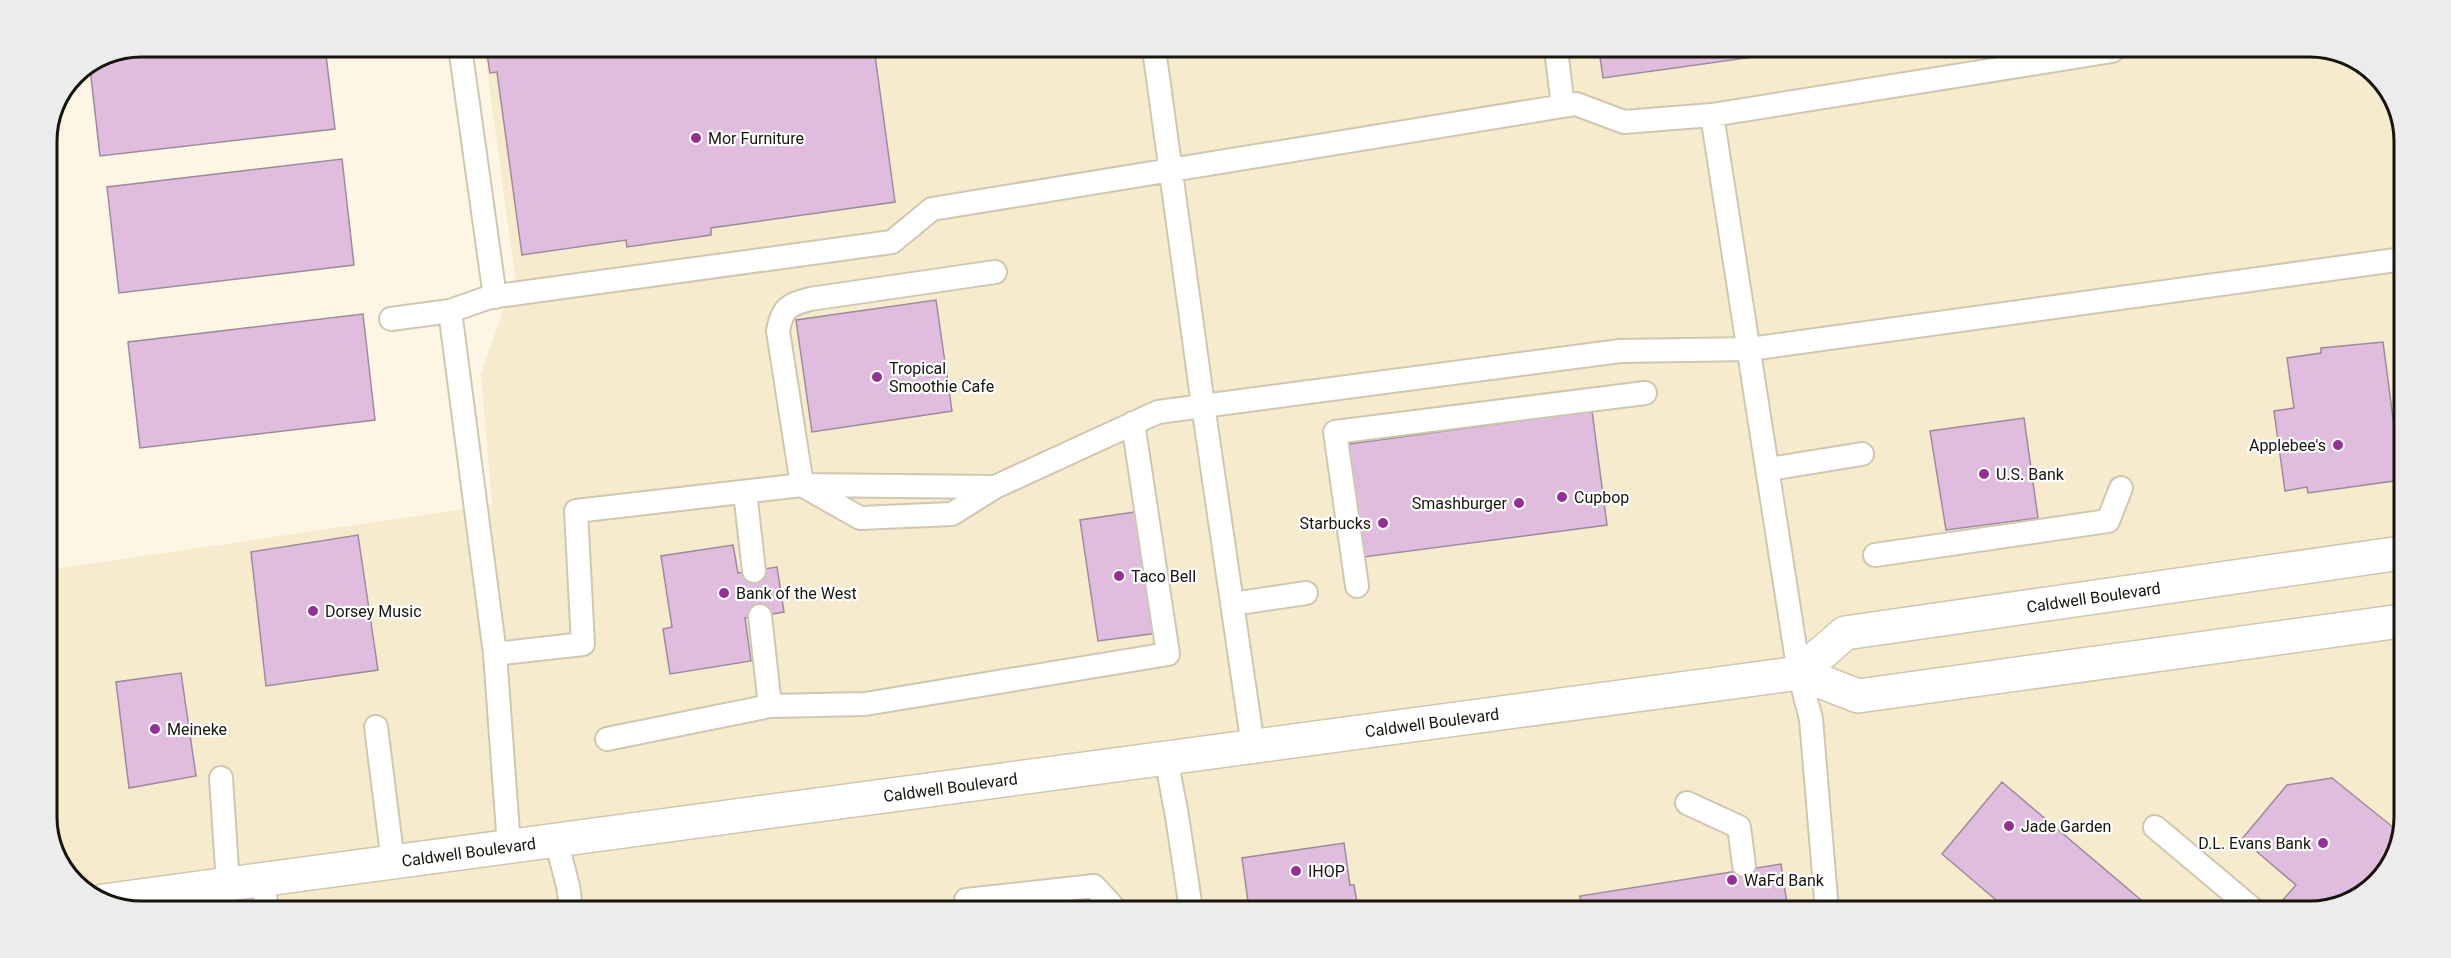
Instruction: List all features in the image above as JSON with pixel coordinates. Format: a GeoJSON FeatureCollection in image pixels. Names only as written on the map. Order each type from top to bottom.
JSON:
{"type":"FeatureCollection","features":[{"type":"Feature","properties":{"kind":"main road","name":"Caldwell Boulevard"},"geometry":{"type":"LineString","coordinates":[[1799,673],[1845,633],[2394,553]]}},
{"type":"Feature","properties":{"kind":"main road","name":"Caldwell Boulevard"},"geometry":{"type":"LineString","coordinates":[[122,898],[228,884],[265,893],[393,862],[1799,673],[1857,696],[2394,622]]}},
{"type":"Feature","properties":{"kind":"lane"},"geometry":{"type":"LineString","coordinates":[[461,57],[495,297]]}},
{"type":"Feature","properties":{"kind":"lane"},"geometry":{"type":"LineString","coordinates":[[1156,57],[1203,405],[1253,746]]}},
{"type":"Feature","properties":{"kind":"lane"},"geometry":{"type":"LineString","coordinates":[[1557,57],[1563,106]]}},
{"type":"Feature","properties":{"kind":"lane"},"geometry":{"type":"LineString","coordinates":[[391,319],[450,311],[495,297],[892,242],[932,209],[1563,106],[1576,104],[1624,122],[1712,115],[2074,57]]}},
{"type":"Feature","properties":{"kind":"lane"},"geometry":{"type":"LineString","coordinates":[[1712,115],[1799,673],[1811,719],[1826,901]]}},
{"type":"Feature","properties":{"kind":"lane"},"geometry":{"type":"LineString","coordinates":[[802,485],[860,518],[952,514],[995,487],[1158,412],[1620,351],[1750,349],[2394,260]]}},
{"type":"Feature","properties":{"kind":"lane"},"geometry":{"type":"LineString","coordinates":[[802,485],[778,331],[781,315],[792,304],[810,299],[995,272]]}},
{"type":"Feature","properties":{"kind":"lane"},"geometry":{"type":"LineString","coordinates":[[450,311],[495,654],[509,846]]}},
{"type":"Feature","properties":{"kind":"lane"},"geometry":{"type":"LineString","coordinates":[[1357,586],[1335,432],[1645,393]]}},
{"type":"Feature","properties":{"kind":"lane"},"geometry":{"type":"LineString","coordinates":[[607,739],[770,705],[865,704],[1168,654],[1133,423]]}},
{"type":"Feature","properties":{"kind":"lane"},"geometry":{"type":"LineString","coordinates":[[1769,469],[1862,454]]}},
{"type":"Feature","properties":{"kind":"lane"},"geometry":{"type":"LineString","coordinates":[[495,654],[583,644],[576,511],[802,485],[995,487]]}},
{"type":"Feature","properties":{"kind":"lane"},"geometry":{"type":"LineString","coordinates":[[1875,555],[2108,521],[2121,488]]}},
{"type":"Feature","properties":{"kind":"lane"},"geometry":{"type":"LineString","coordinates":[[745,492],[754,571]]}},
{"type":"Feature","properties":{"kind":"lane"},"geometry":{"type":"LineString","coordinates":[[1232,604],[1306,593]]}},
{"type":"Feature","properties":{"kind":"lane"},"geometry":{"type":"LineString","coordinates":[[760,616],[770,705]]}},
{"type":"Feature","properties":{"kind":"lane"},"geometry":{"type":"LineString","coordinates":[[376,727],[393,862]]}},
{"type":"Feature","properties":{"kind":"lane"},"geometry":{"type":"LineString","coordinates":[[1166,758],[1190,901]]}},
{"type":"Feature","properties":{"kind":"lane"},"geometry":{"type":"LineString","coordinates":[[221,778],[228,884]]}},
{"type":"Feature","properties":{"kind":"lane"},"geometry":{"type":"LineString","coordinates":[[1687,803],[1739,827],[1744,865]]}},
{"type":"Feature","properties":{"kind":"lane"},"geometry":{"type":"LineString","coordinates":[[2155,827],[2244,901]]}},
{"type":"Feature","properties":{"kind":"lane"},"geometry":{"type":"LineString","coordinates":[[556,840],[570,901]]}},
{"type":"Feature","properties":{"kind":"lane"},"geometry":{"type":"LineString","coordinates":[[966,900],[1094,886],[1108,901]]}},
{"type":"Feature","properties":{"kind":"shaded area"},"geometry":{"type":"Polygon","coordinates":[[[485,57],[2310,57],[2337,61],[2356,71],[2377,90],[2388,109],[2394,136],[2394,817],[2390,844],[2377,868],[2356,887],[2331,898],[2310,901],[141,901],[114,897],[95,887],[74,868],[68,859],[61,844],[57,822],[57,569],[492,505],[481,374],[515,276],[485,57]]]}},
{"type":"Feature","properties":{"kind":"building"},"geometry":{"type":"Polygon","coordinates":[[[141,57],[326,57],[335,129],[100,156],[91,75],[109,63],[141,57]]]}},
{"type":"Feature","properties":{"kind":"building","name":"Mor Furniture"},"geometry":{"type":"Polygon","coordinates":[[[488,57],[875,57],[895,202],[711,228],[711,235],[627,247],[626,240],[522,255],[497,72],[490,73],[488,57]]]}},
{"type":"Feature","properties":{"kind":"building"},"geometry":{"type":"Polygon","coordinates":[[[1600,57],[1754,57],[1603,78],[1600,57]]]}},
{"type":"Feature","properties":{"kind":"building"},"geometry":{"type":"Polygon","coordinates":[[[342,159],[354,265],[119,293],[107,187],[342,159]]]}},
{"type":"Feature","properties":{"kind":"building"},"geometry":{"type":"Polygon","coordinates":[[[936,300],[952,411],[812,432],[796,320],[936,300]]]}},
{"type":"Feature","properties":{"kind":"building"},"geometry":{"type":"Polygon","coordinates":[[[363,314],[375,420],[140,448],[128,342],[363,314]]]}},
{"type":"Feature","properties":{"kind":"building","name":"Applebee's"},"geometry":{"type":"Polygon","coordinates":[[[2383,342],[2394,426],[2394,481],[2308,493],[2307,487],[2285,491],[2274,411],[2294,408],[2287,358],[2321,353],[2321,348],[2383,342]]]}},
{"type":"Feature","properties":{"kind":"building"},"geometry":{"type":"Polygon","coordinates":[[[1592,411],[1607,525],[1356,558],[1342,445],[1592,411]]]}},
{"type":"Feature","properties":{"kind":"building","name":"U.S. Bank"},"geometry":{"type":"Polygon","coordinates":[[[2024,418],[2038,518],[1946,530],[1930,431],[2024,418]]]}},
{"type":"Feature","properties":{"kind":"building","name":"Taco Bell"},"geometry":{"type":"Polygon","coordinates":[[[1141,511],[1158,633],[1098,641],[1080,520],[1141,511]]]}},
{"type":"Feature","properties":{"kind":"building","name":"Dorsey Music"},"geometry":{"type":"Polygon","coordinates":[[[358,535],[378,670],[266,686],[251,552],[358,535]]]}},
{"type":"Feature","properties":{"kind":"building","name":"Bank of the West"},"geometry":{"type":"Polygon","coordinates":[[[733,545],[738,573],[777,567],[784,612],[745,618],[751,661],[670,674],[663,629],[672,627],[661,556],[733,545]]]}},
{"type":"Feature","properties":{"kind":"building","name":"Meineke"},"geometry":{"type":"Polygon","coordinates":[[[181,673],[196,776],[129,788],[116,682],[181,673]]]}},
{"type":"Feature","properties":{"kind":"building","name":"D.L. Evans Bank"},"geometry":{"type":"Polygon","coordinates":[[[2332,778],[2393,827],[2390,844],[2377,868],[2356,887],[2321,900],[2282,901],[2296,885],[2242,839],[2287,785],[2332,778]]]}},
{"type":"Feature","properties":{"kind":"building","name":"Jade Garden"},"geometry":{"type":"Polygon","coordinates":[[[2002,782],[2142,901],[1997,901],[1942,854],[2002,782]]]}},
{"type":"Feature","properties":{"kind":"building","name":"IHOP"},"geometry":{"type":"Polygon","coordinates":[[[1344,843],[1350,885],[1354,885],[1357,901],[1248,901],[1242,858],[1344,843]]]}},
{"type":"Feature","properties":{"kind":"building","name":"WaFd Bank"},"geometry":{"type":"Polygon","coordinates":[[[1781,864],[1787,901],[1581,901],[1580,896],[1781,864]]]}},
{"type":"Feature","properties":{"kind":"place","name":"Mor Furniture"},"geometry":{"type":"Point","coordinates":[696,138]}},
{"type":"Feature","properties":{"kind":"place","name":"Tropical Smoothie Cafe"},"geometry":{"type":"Point","coordinates":[877,377]}},
{"type":"Feature","properties":{"kind":"place","name":"Applebee's"},"geometry":{"type":"Point","coordinates":[2338,445]}},
{"type":"Feature","properties":{"kind":"place","name":"U.S. Bank"},"geometry":{"type":"Point","coordinates":[1984,474]}},
{"type":"Feature","properties":{"kind":"place","name":"Cupbop"},"geometry":{"type":"Point","coordinates":[1562,497]}},
{"type":"Feature","properties":{"kind":"place","name":"Smashburger"},"geometry":{"type":"Point","coordinates":[1519,503]}},
{"type":"Feature","properties":{"kind":"place","name":"Starbucks"},"geometry":{"type":"Point","coordinates":[1383,523]}},
{"type":"Feature","properties":{"kind":"place","name":"Taco Bell"},"geometry":{"type":"Point","coordinates":[1119,576]}},
{"type":"Feature","properties":{"kind":"place","name":"Bank of the West"},"geometry":{"type":"Point","coordinates":[724,593]}},
{"type":"Feature","properties":{"kind":"place","name":"Dorsey Music"},"geometry":{"type":"Point","coordinates":[313,611]}},
{"type":"Feature","properties":{"kind":"place","name":"Meineke"},"geometry":{"type":"Point","coordinates":[155,729]}},
{"type":"Feature","properties":{"kind":"place","name":"Jade Garden"},"geometry":{"type":"Point","coordinates":[2009,826]}},
{"type":"Feature","properties":{"kind":"place","name":"D.L. Evans Bank"},"geometry":{"type":"Point","coordinates":[2323,843]}},
{"type":"Feature","properties":{"kind":"place","name":"IHOP"},"geometry":{"type":"Point","coordinates":[1296,871]}},
{"type":"Feature","properties":{"kind":"place","name":"WaFd Bank"},"geometry":{"type":"Point","coordinates":[1732,880]}}]}
